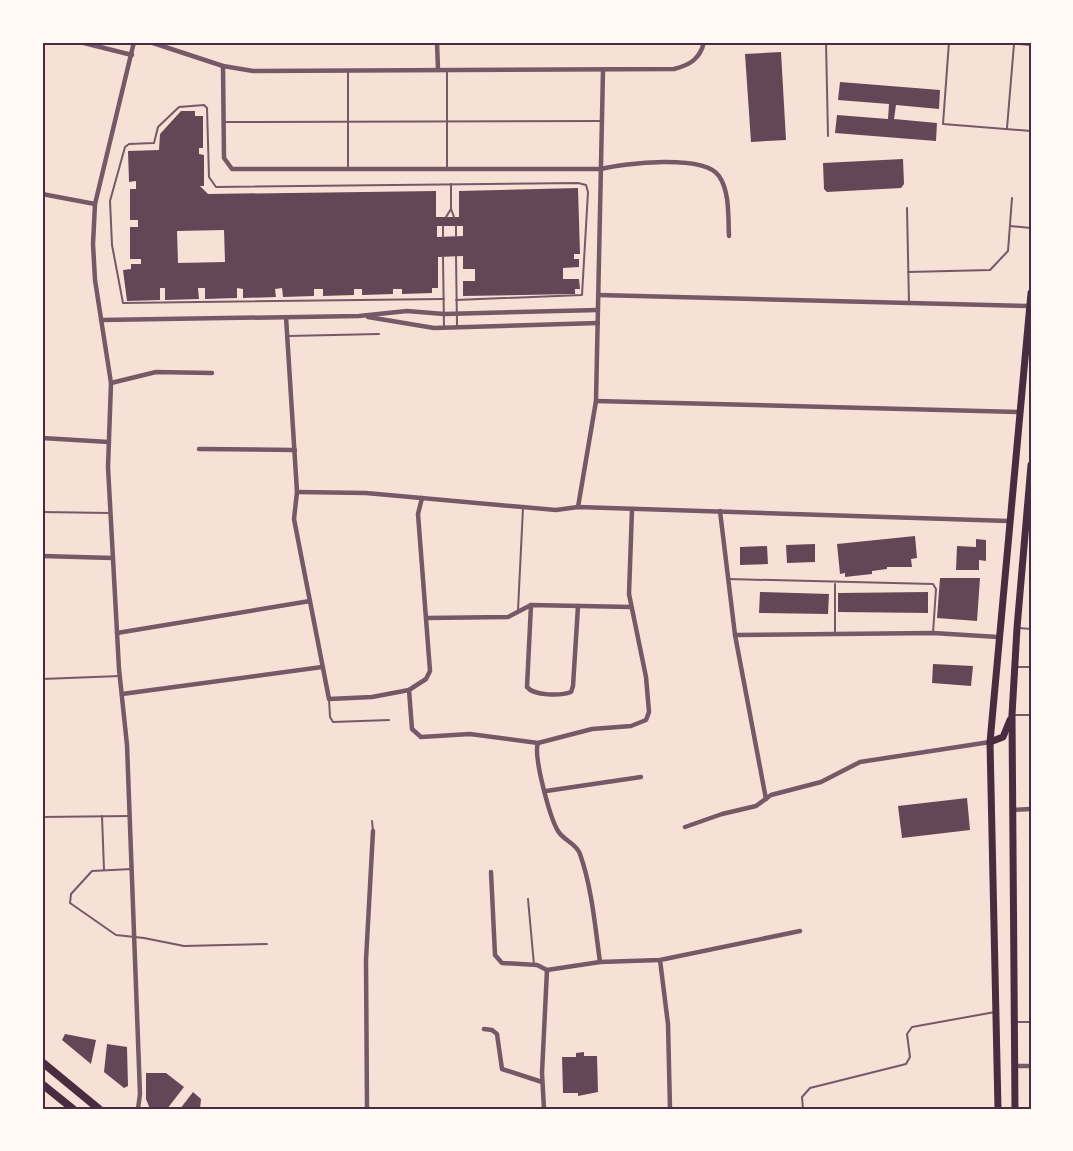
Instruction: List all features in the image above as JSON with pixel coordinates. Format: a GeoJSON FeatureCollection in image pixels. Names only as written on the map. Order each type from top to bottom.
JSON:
{"type":"FeatureCollection","features":[{"type":"Feature","properties":{"kind":"highway"},"geometry":{"type":"LineString","coordinates":[[42,1062],[99,1109]]}},
{"type":"Feature","properties":{"kind":"highway"},"geometry":{"type":"LineString","coordinates":[[42,1084],[73,1109]]}},
{"type":"Feature","properties":{"kind":"main road"},"geometry":{"type":"LineString","coordinates":[[998,1109],[998,1011],[990,742],[1008,521],[1021,412],[1031,293]]}},
{"type":"Feature","properties":{"kind":"main road"},"geometry":{"type":"LineString","coordinates":[[1015,1109],[1012,715],[1017,628],[1028,529],[1031,465]]}},
{"type":"Feature","properties":{"kind":"main road"},"geometry":{"type":"LineString","coordinates":[[990,742],[1003,737],[1012,715]]}},
{"type":"Feature","properties":{"kind":"street"},"geometry":{"type":"LineString","coordinates":[[80,42],[132,55]]}},
{"type":"Feature","properties":{"kind":"street"},"geometry":{"type":"LineString","coordinates":[[134,42],[95,204],[94,262],[100,320],[111,383],[110,513],[130,816],[140,1094],[138,1109]]}},
{"type":"Feature","properties":{"kind":"street"},"geometry":{"type":"LineString","coordinates":[[150,42],[223,66],[252,71],[674,69],[688,65],[697,58],[704,42]]}},
{"type":"Feature","properties":{"kind":"street"},"geometry":{"type":"LineString","coordinates":[[437,42],[438,70]]}},
{"type":"Feature","properties":{"kind":"street"},"geometry":{"type":"LineString","coordinates":[[223,66],[224,158],[225,163],[232,169],[601,169],[624,163],[709,166],[719,175],[724,186],[729,236]]}},
{"type":"Feature","properties":{"kind":"street"},"geometry":{"type":"LineString","coordinates":[[578,507],[596,401],[603,70]]}},
{"type":"Feature","properties":{"kind":"street"},"geometry":{"type":"LineString","coordinates":[[42,194],[95,204]]}},
{"type":"Feature","properties":{"kind":"street"},"geometry":{"type":"LineString","coordinates":[[598,295],[1030,306]]}},
{"type":"Feature","properties":{"kind":"street"},"geometry":{"type":"LineString","coordinates":[[100,320],[359,316],[407,311],[456,314],[598,310]]}},
{"type":"Feature","properties":{"kind":"street"},"geometry":{"type":"LineString","coordinates":[[359,316],[444,327],[598,323]]}},
{"type":"Feature","properties":{"kind":"street"},"geometry":{"type":"LineString","coordinates":[[286,317],[297,492],[294,519],[329,699],[372,697],[409,690],[429,676],[418,514],[422,498]]}},
{"type":"Feature","properties":{"kind":"street"},"geometry":{"type":"LineString","coordinates":[[111,383],[156,372],[212,373]]}},
{"type":"Feature","properties":{"kind":"street"},"geometry":{"type":"LineString","coordinates":[[596,401],[1021,412]]}},
{"type":"Feature","properties":{"kind":"street"},"geometry":{"type":"LineString","coordinates":[[42,438],[109,442]]}},
{"type":"Feature","properties":{"kind":"street"},"geometry":{"type":"LineString","coordinates":[[199,450],[295,450]]}},
{"type":"Feature","properties":{"kind":"street"},"geometry":{"type":"LineString","coordinates":[[297,492],[366,493],[556,510],[578,507],[632,508],[1008,521]]}},
{"type":"Feature","properties":{"kind":"street"},"geometry":{"type":"LineString","coordinates":[[409,690],[412,729],[421,737],[470,734],[538,743],[592,729],[631,726],[646,720],[649,712],[646,677],[631,607],[632,508]]}},
{"type":"Feature","properties":{"kind":"street"},"geometry":{"type":"LineString","coordinates":[[720,511],[735,635],[766,799]]}},
{"type":"Feature","properties":{"kind":"street"},"geometry":{"type":"LineString","coordinates":[[42,556],[113,558]]}},
{"type":"Feature","properties":{"kind":"street"},"geometry":{"type":"LineString","coordinates":[[117,633],[310,602]]}},
{"type":"Feature","properties":{"kind":"street"},"geometry":{"type":"LineString","coordinates":[[426,618],[502,617],[531,605],[631,607]]}},
{"type":"Feature","properties":{"kind":"street"},"geometry":{"type":"LineString","coordinates":[[531,605],[527,687],[534,692],[565,694],[571,692],[573,686],[578,606]]}},
{"type":"Feature","properties":{"kind":"street"},"geometry":{"type":"LineString","coordinates":[[735,635],[933,633],[998,637]]}},
{"type":"Feature","properties":{"kind":"street"},"geometry":{"type":"LineString","coordinates":[[122,694],[322,667]]}},
{"type":"Feature","properties":{"kind":"street"},"geometry":{"type":"LineString","coordinates":[[685,827],[722,814],[756,807],[777,792],[828,779],[867,760],[990,742]]}},
{"type":"Feature","properties":{"kind":"street"},"geometry":{"type":"LineString","coordinates":[[538,743],[537,751],[546,791],[559,832],[580,853],[594,917],[600,962]]}},
{"type":"Feature","properties":{"kind":"street"},"geometry":{"type":"LineString","coordinates":[[546,791],[641,777]]}},
{"type":"Feature","properties":{"kind":"street"},"geometry":{"type":"LineString","coordinates":[[1011,810],[1031,809]]}},
{"type":"Feature","properties":{"kind":"street"},"geometry":{"type":"LineString","coordinates":[[367,1109],[366,960],[373,831]]}},
{"type":"Feature","properties":{"kind":"street"},"geometry":{"type":"LineString","coordinates":[[491,872],[495,955],[502,963],[534,965],[547,969],[600,962],[660,960],[800,931]]}},
{"type":"Feature","properties":{"kind":"street"},"geometry":{"type":"LineString","coordinates":[[660,960],[668,1023],[670,1109]]}},
{"type":"Feature","properties":{"kind":"street"},"geometry":{"type":"LineString","coordinates":[[544,1109],[542,1082],[547,969]]}},
{"type":"Feature","properties":{"kind":"street"},"geometry":{"type":"LineString","coordinates":[[484,1029],[492,1030],[497,1034],[502,1069],[542,1082]]}},
{"type":"Feature","properties":{"kind":"street"},"geometry":{"type":"LineString","coordinates":[[1014,1066],[1031,1066]]}},
{"type":"Feature","properties":{"kind":"lane"},"geometry":{"type":"LineString","coordinates":[[826,42],[828,136]]}},
{"type":"Feature","properties":{"kind":"lane"},"geometry":{"type":"LineString","coordinates":[[949,42],[944,124],[1031,131]]}},
{"type":"Feature","properties":{"kind":"lane"},"geometry":{"type":"LineString","coordinates":[[994,42],[1031,45]]}},
{"type":"Feature","properties":{"kind":"lane"},"geometry":{"type":"LineString","coordinates":[[1006,129],[1014,44]]}},
{"type":"Feature","properties":{"kind":"lane"},"geometry":{"type":"LineString","coordinates":[[447,70],[447,169]]}},
{"type":"Feature","properties":{"kind":"lane"},"geometry":{"type":"LineString","coordinates":[[348,71],[348,170]]}},
{"type":"Feature","properties":{"kind":"lane"},"geometry":{"type":"LineString","coordinates":[[444,299],[123,303],[112,245],[110,201],[125,147],[129,144],[154,143],[157,129],[182,105],[207,106],[208,177],[216,187],[578,183],[586,186],[588,192],[582,295],[456,300]]}},
{"type":"Feature","properties":{"kind":"lane"},"geometry":{"type":"LineString","coordinates":[[224,122],[602,121]]}},
{"type":"Feature","properties":{"kind":"lane"},"geometry":{"type":"LineString","coordinates":[[451,184],[451,209],[454,217]]}},
{"type":"Feature","properties":{"kind":"lane"},"geometry":{"type":"LineString","coordinates":[[908,272],[986,271],[1008,254],[1012,198]]}},
{"type":"Feature","properties":{"kind":"lane"},"geometry":{"type":"LineString","coordinates":[[907,208],[909,303]]}},
{"type":"Feature","properties":{"kind":"lane"},"geometry":{"type":"LineString","coordinates":[[446,217],[451,209]]}},
{"type":"Feature","properties":{"kind":"lane"},"geometry":{"type":"LineString","coordinates":[[443,226],[443,236]]}},
{"type":"Feature","properties":{"kind":"lane"},"geometry":{"type":"LineString","coordinates":[[456,226],[456,236]]}},
{"type":"Feature","properties":{"kind":"lane"},"geometry":{"type":"LineString","coordinates":[[1010,226],[1031,228]]}},
{"type":"Feature","properties":{"kind":"lane"},"geometry":{"type":"LineString","coordinates":[[443,256],[444,327]]}},
{"type":"Feature","properties":{"kind":"lane"},"geometry":{"type":"LineString","coordinates":[[456,256],[457,327]]}},
{"type":"Feature","properties":{"kind":"lane"},"geometry":{"type":"LineString","coordinates":[[288,336],[380,334]]}},
{"type":"Feature","properties":{"kind":"lane"},"geometry":{"type":"LineString","coordinates":[[519,611],[517,599],[523,508]]}},
{"type":"Feature","properties":{"kind":"lane"},"geometry":{"type":"LineString","coordinates":[[42,512],[110,513]]}},
{"type":"Feature","properties":{"kind":"lane"},"geometry":{"type":"LineString","coordinates":[[728,579],[835,584],[933,584],[936,589],[933,633]]}},
{"type":"Feature","properties":{"kind":"lane"},"geometry":{"type":"LineString","coordinates":[[835,584],[835,634]]}},
{"type":"Feature","properties":{"kind":"lane"},"geometry":{"type":"LineString","coordinates":[[1017,628],[1031,629]]}},
{"type":"Feature","properties":{"kind":"lane"},"geometry":{"type":"LineString","coordinates":[[1014,667],[1031,667]]}},
{"type":"Feature","properties":{"kind":"lane"},"geometry":{"type":"LineString","coordinates":[[42,679],[120,676]]}},
{"type":"Feature","properties":{"kind":"lane"},"geometry":{"type":"LineString","coordinates":[[329,699],[330,717],[333,722],[389,720]]}},
{"type":"Feature","properties":{"kind":"lane"},"geometry":{"type":"LineString","coordinates":[[1012,715],[1031,715]]}},
{"type":"Feature","properties":{"kind":"lane"},"geometry":{"type":"LineString","coordinates":[[102,816],[104,870]]}},
{"type":"Feature","properties":{"kind":"lane"},"geometry":{"type":"LineString","coordinates":[[42,817],[130,816]]}},
{"type":"Feature","properties":{"kind":"lane"},"geometry":{"type":"LineString","coordinates":[[372,821],[373,831]]}},
{"type":"Feature","properties":{"kind":"lane"},"geometry":{"type":"LineString","coordinates":[[132,869],[88,873],[71,894],[70,903],[115,935],[184,946],[267,944]]}},
{"type":"Feature","properties":{"kind":"lane"},"geometry":{"type":"LineString","coordinates":[[528,898],[534,965]]}},
{"type":"Feature","properties":{"kind":"lane"},"geometry":{"type":"LineString","coordinates":[[803,1109],[802,1097],[810,1088],[906,1064],[910,1057],[907,1034],[912,1027],[998,1011]]}},
{"type":"Feature","properties":{"kind":"lane"},"geometry":{"type":"LineString","coordinates":[[1014,1023],[1031,1022]]}},
{"type":"Feature","properties":{"kind":"building"},"geometry":{"type":"Polygon","coordinates":[[[781,52],[786,140],[751,142],[745,54],[781,52]]]}},
{"type":"Feature","properties":{"kind":"building"},"geometry":{"type":"Polygon","coordinates":[[[840,82],[940,90],[939,109],[896,105],[894,119],[937,123],[936,141],[835,133],[837,115],[888,119],[889,104],[838,100],[840,82]]]}},
{"type":"Feature","properties":{"kind":"building"},"geometry":{"type":"Polygon","coordinates":[[[181,111],[195,111],[195,116],[203,116],[203,148],[199,148],[199,154],[204,155],[204,186],[200,186],[208,194],[436,191],[436,217],[459,217],[459,191],[578,188],[580,254],[574,254],[574,259],[579,259],[579,267],[563,268],[563,279],[579,279],[580,289],[575,289],[575,294],[463,296],[463,281],[475,281],[475,269],[463,269],[463,256],[438,257],[438,288],[432,288],[432,293],[402,294],[402,289],[393,289],[393,294],[362,295],[362,289],[354,289],[354,295],[323,296],[323,289],[314,289],[314,296],[283,297],[282,288],[275,289],[276,297],[243,298],[243,289],[237,288],[237,298],[205,299],[205,288],[198,288],[199,299],[165,300],[165,288],[160,288],[160,300],[127,301],[123,270],[131,269],[131,264],[141,264],[141,259],[130,259],[130,227],[138,227],[138,220],[130,220],[130,189],[136,189],[136,181],[129,182],[128,151],[159,150],[160,134],[181,111]],[[437,226],[437,237],[463,236],[463,226],[437,226]],[[224,230],[177,231],[178,263],[225,262],[224,230]]]}},
{"type":"Feature","properties":{"kind":"building"},"geometry":{"type":"Polygon","coordinates":[[[903,159],[904,184],[901,188],[827,192],[824,189],[823,163],[903,159]]]}},
{"type":"Feature","properties":{"kind":"building"},"geometry":{"type":"Polygon","coordinates":[[[915,536],[917,558],[911,559],[912,567],[887,567],[887,569],[872,571],[872,574],[845,577],[845,573],[840,574],[837,544],[915,536]]]}},
{"type":"Feature","properties":{"kind":"building"},"geometry":{"type":"Polygon","coordinates":[[[976,539],[986,540],[986,561],[979,560],[979,570],[956,570],[957,546],[976,547],[976,539]]]}},
{"type":"Feature","properties":{"kind":"building"},"geometry":{"type":"Polygon","coordinates":[[[815,544],[815,562],[787,563],[786,545],[815,544]]]}},
{"type":"Feature","properties":{"kind":"building"},"geometry":{"type":"Polygon","coordinates":[[[767,546],[768,564],[740,565],[740,547],[767,546]]]}},
{"type":"Feature","properties":{"kind":"building"},"geometry":{"type":"Polygon","coordinates":[[[940,578],[980,578],[977,621],[937,618],[940,578]]]}},
{"type":"Feature","properties":{"kind":"building"},"geometry":{"type":"Polygon","coordinates":[[[760,592],[829,594],[828,614],[759,613],[760,592]]]}},
{"type":"Feature","properties":{"kind":"building"},"geometry":{"type":"Polygon","coordinates":[[[928,592],[928,613],[838,612],[838,593],[928,592]]]}},
{"type":"Feature","properties":{"kind":"building"},"geometry":{"type":"Polygon","coordinates":[[[933,664],[973,666],[971,686],[932,683],[933,664]]]}},
{"type":"Feature","properties":{"kind":"building"},"geometry":{"type":"Polygon","coordinates":[[[967,798],[970,830],[902,838],[898,806],[967,798]]]}},
{"type":"Feature","properties":{"kind":"building"},"geometry":{"type":"Polygon","coordinates":[[[65,1034],[96,1040],[91,1064],[62,1040],[65,1034]]]}},
{"type":"Feature","properties":{"kind":"building"},"geometry":{"type":"Polygon","coordinates":[[[107,1044],[127,1047],[128,1086],[124,1088],[104,1072],[107,1044]]]}},
{"type":"Feature","properties":{"kind":"building"},"geometry":{"type":"Polygon","coordinates":[[[584,1052],[584,1056],[597,1056],[598,1092],[578,1096],[578,1093],[563,1093],[562,1057],[576,1057],[576,1053],[584,1052]]]}},
{"type":"Feature","properties":{"kind":"building"},"geometry":{"type":"Polygon","coordinates":[[[146,1073],[166,1073],[184,1087],[167,1109],[150,1109],[146,1099],[146,1073]]]}},
{"type":"Feature","properties":{"kind":"building"},"geometry":{"type":"Polygon","coordinates":[[[193,1092],[201,1099],[200,1109],[180,1109],[193,1092]]]}}]}
